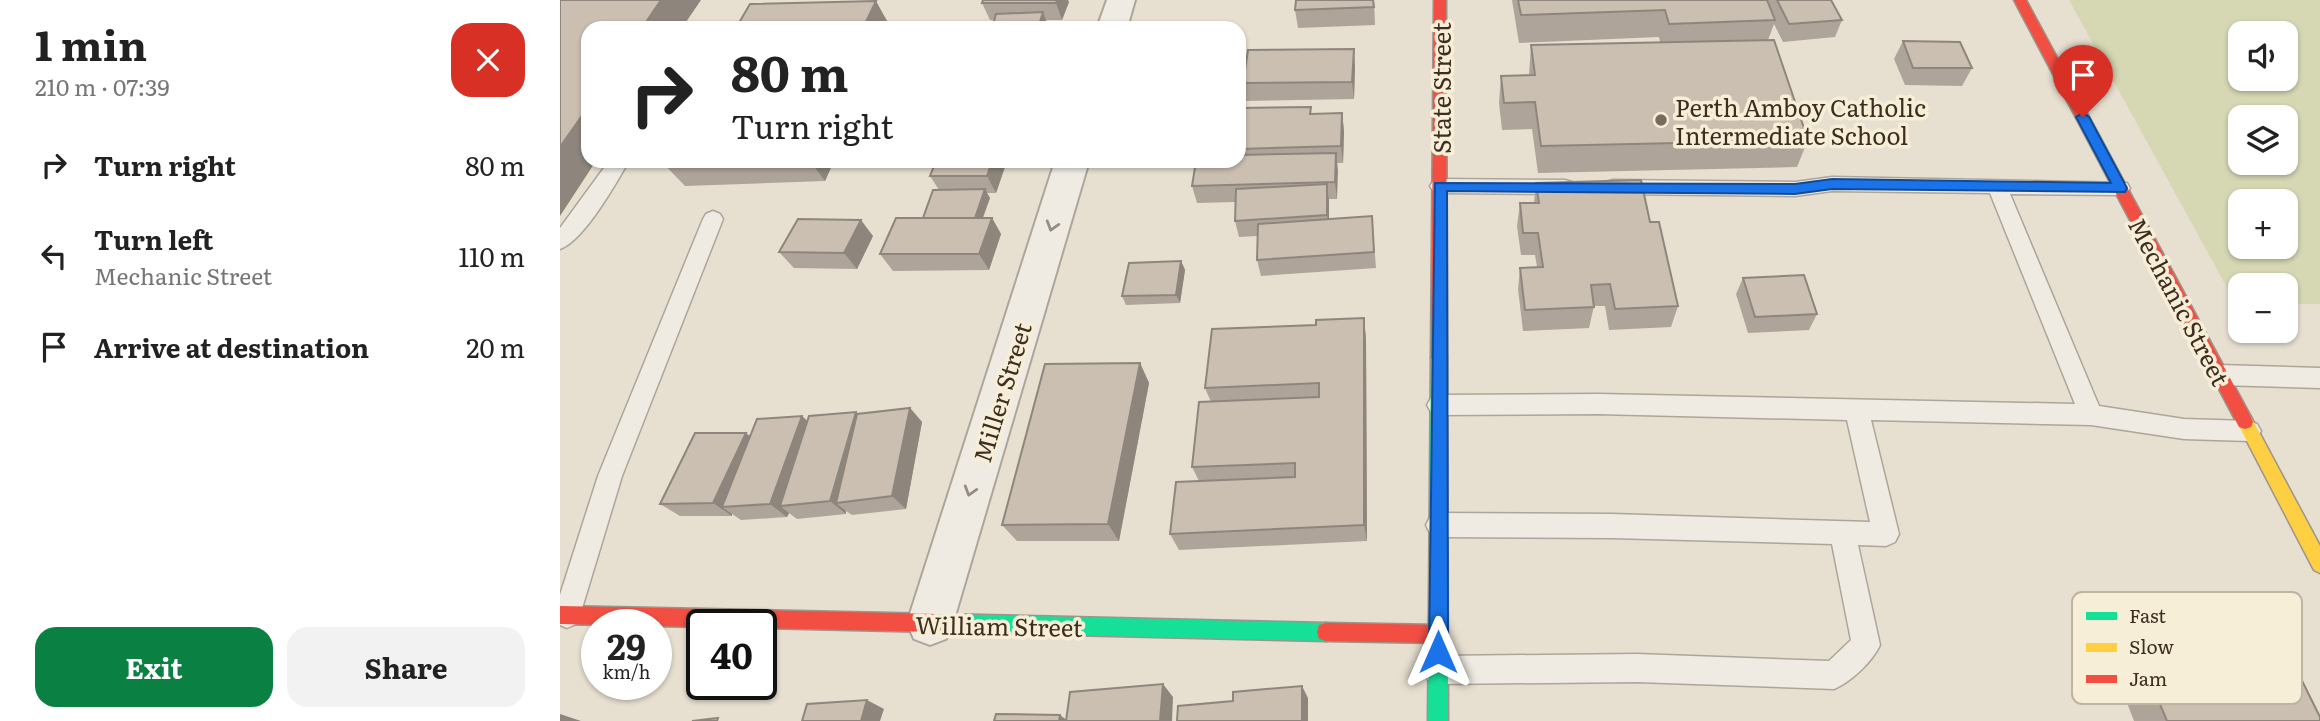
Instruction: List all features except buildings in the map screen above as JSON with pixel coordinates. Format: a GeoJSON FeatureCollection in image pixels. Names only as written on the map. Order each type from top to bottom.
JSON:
{"type":"FeatureCollection","features":[{"type":"Feature","properties":{"kind":"street"},"geometry":{"type":"LineString","coordinates":[[1114,21],[1121,0]]}},
{"type":"Feature","properties":{"kind":"street","name":"State Street"},"geometry":{"type":"LineString","coordinates":[[1438,721],[1440,0]]}},
{"type":"Feature","properties":{"kind":"street","name":"Mechanic Street"},"geometry":{"type":"LineString","coordinates":[[2020,0],[2320,564]]}},
{"type":"Feature","properties":{"kind":"street","name":"Miller Street"},"geometry":{"type":"LineString","coordinates":[[930,623],[1070,168]]}},
{"type":"Feature","properties":{"kind":"street","name":"William Street"},"geometry":{"type":"LineString","coordinates":[[564,615],[1438,634]]}},
{"type":"Feature","properties":{"kind":"lane"},"geometry":{"type":"LineString","coordinates":[[560,241],[578,222],[614,168]]}},
{"type":"Feature","properties":{"kind":"lane"},"geometry":{"type":"LineString","coordinates":[[1440,186],[1795,189],[1832,184],[2120,188]]}},
{"type":"Feature","properties":{"kind":"lane"},"geometry":{"type":"LineString","coordinates":[[1997,186],[2091,415]]}},
{"type":"Feature","properties":{"kind":"lane"},"geometry":{"type":"LineString","coordinates":[[564,615],[610,476],[713,219]]}},
{"type":"Feature","properties":{"kind":"lane"},"geometry":{"type":"LineString","coordinates":[[2220,375],[2320,378]]}},
{"type":"Feature","properties":{"kind":"lane"},"geometry":{"type":"LineString","coordinates":[[1439,405],[1598,404],[2091,415],[2184,429],[2249,431]]}},
{"type":"Feature","properties":{"kind":"lane"},"geometry":{"type":"LineString","coordinates":[[1439,526],[1612,526],[1886,534],[1857,410]]}},
{"type":"Feature","properties":{"kind":"lane"},"geometry":{"type":"LineString","coordinates":[[1438,670],[1637,668],[1834,675],[1867,645],[1843,533]]}},
{"type":"Feature","properties":{"kind":"green space"},"geometry":{"type":"Polygon","coordinates":[[[2069,0],[2320,0],[2320,304],[2298,304],[2298,273],[2228,273],[2228,289],[2069,0]]]}},
{"type":"Feature","properties":{"kind":"traffic: fast"},"geometry":{"type":"LineString","coordinates":[[1438,721],[1439,357]]}},
{"type":"Feature","properties":{"kind":"traffic: fast"},"geometry":{"type":"LineString","coordinates":[[937,623],[1326,632]]}},
{"type":"Feature","properties":{"kind":"traffic: slow"},"geometry":{"type":"LineString","coordinates":[[2245,422],[2320,564]]}},
{"type":"Feature","properties":{"kind":"traffic: jam"},"geometry":{"type":"LineString","coordinates":[[1439,357],[1440,0]]}},
{"type":"Feature","properties":{"kind":"traffic: jam"},"geometry":{"type":"LineString","coordinates":[[2020,0],[2245,422]]}},
{"type":"Feature","properties":{"kind":"traffic: jam"},"geometry":{"type":"LineString","coordinates":[[560,615],[937,623]]}},
{"type":"Feature","properties":{"kind":"traffic: jam"},"geometry":{"type":"LineString","coordinates":[[1326,632],[1438,634]]}},
{"type":"Feature","properties":{"kind":"place","name":"Perth Amboy Catholic Intermediate School"},"geometry":{"type":"Point","coordinates":[1661,120]}},
{"type":"Feature","properties":{"kind":"route"},"geometry":{"type":"LineString","coordinates":[[1438,652],[1440,186],[1795,189],[1832,184],[2120,188],[2083,117]]}}]}
